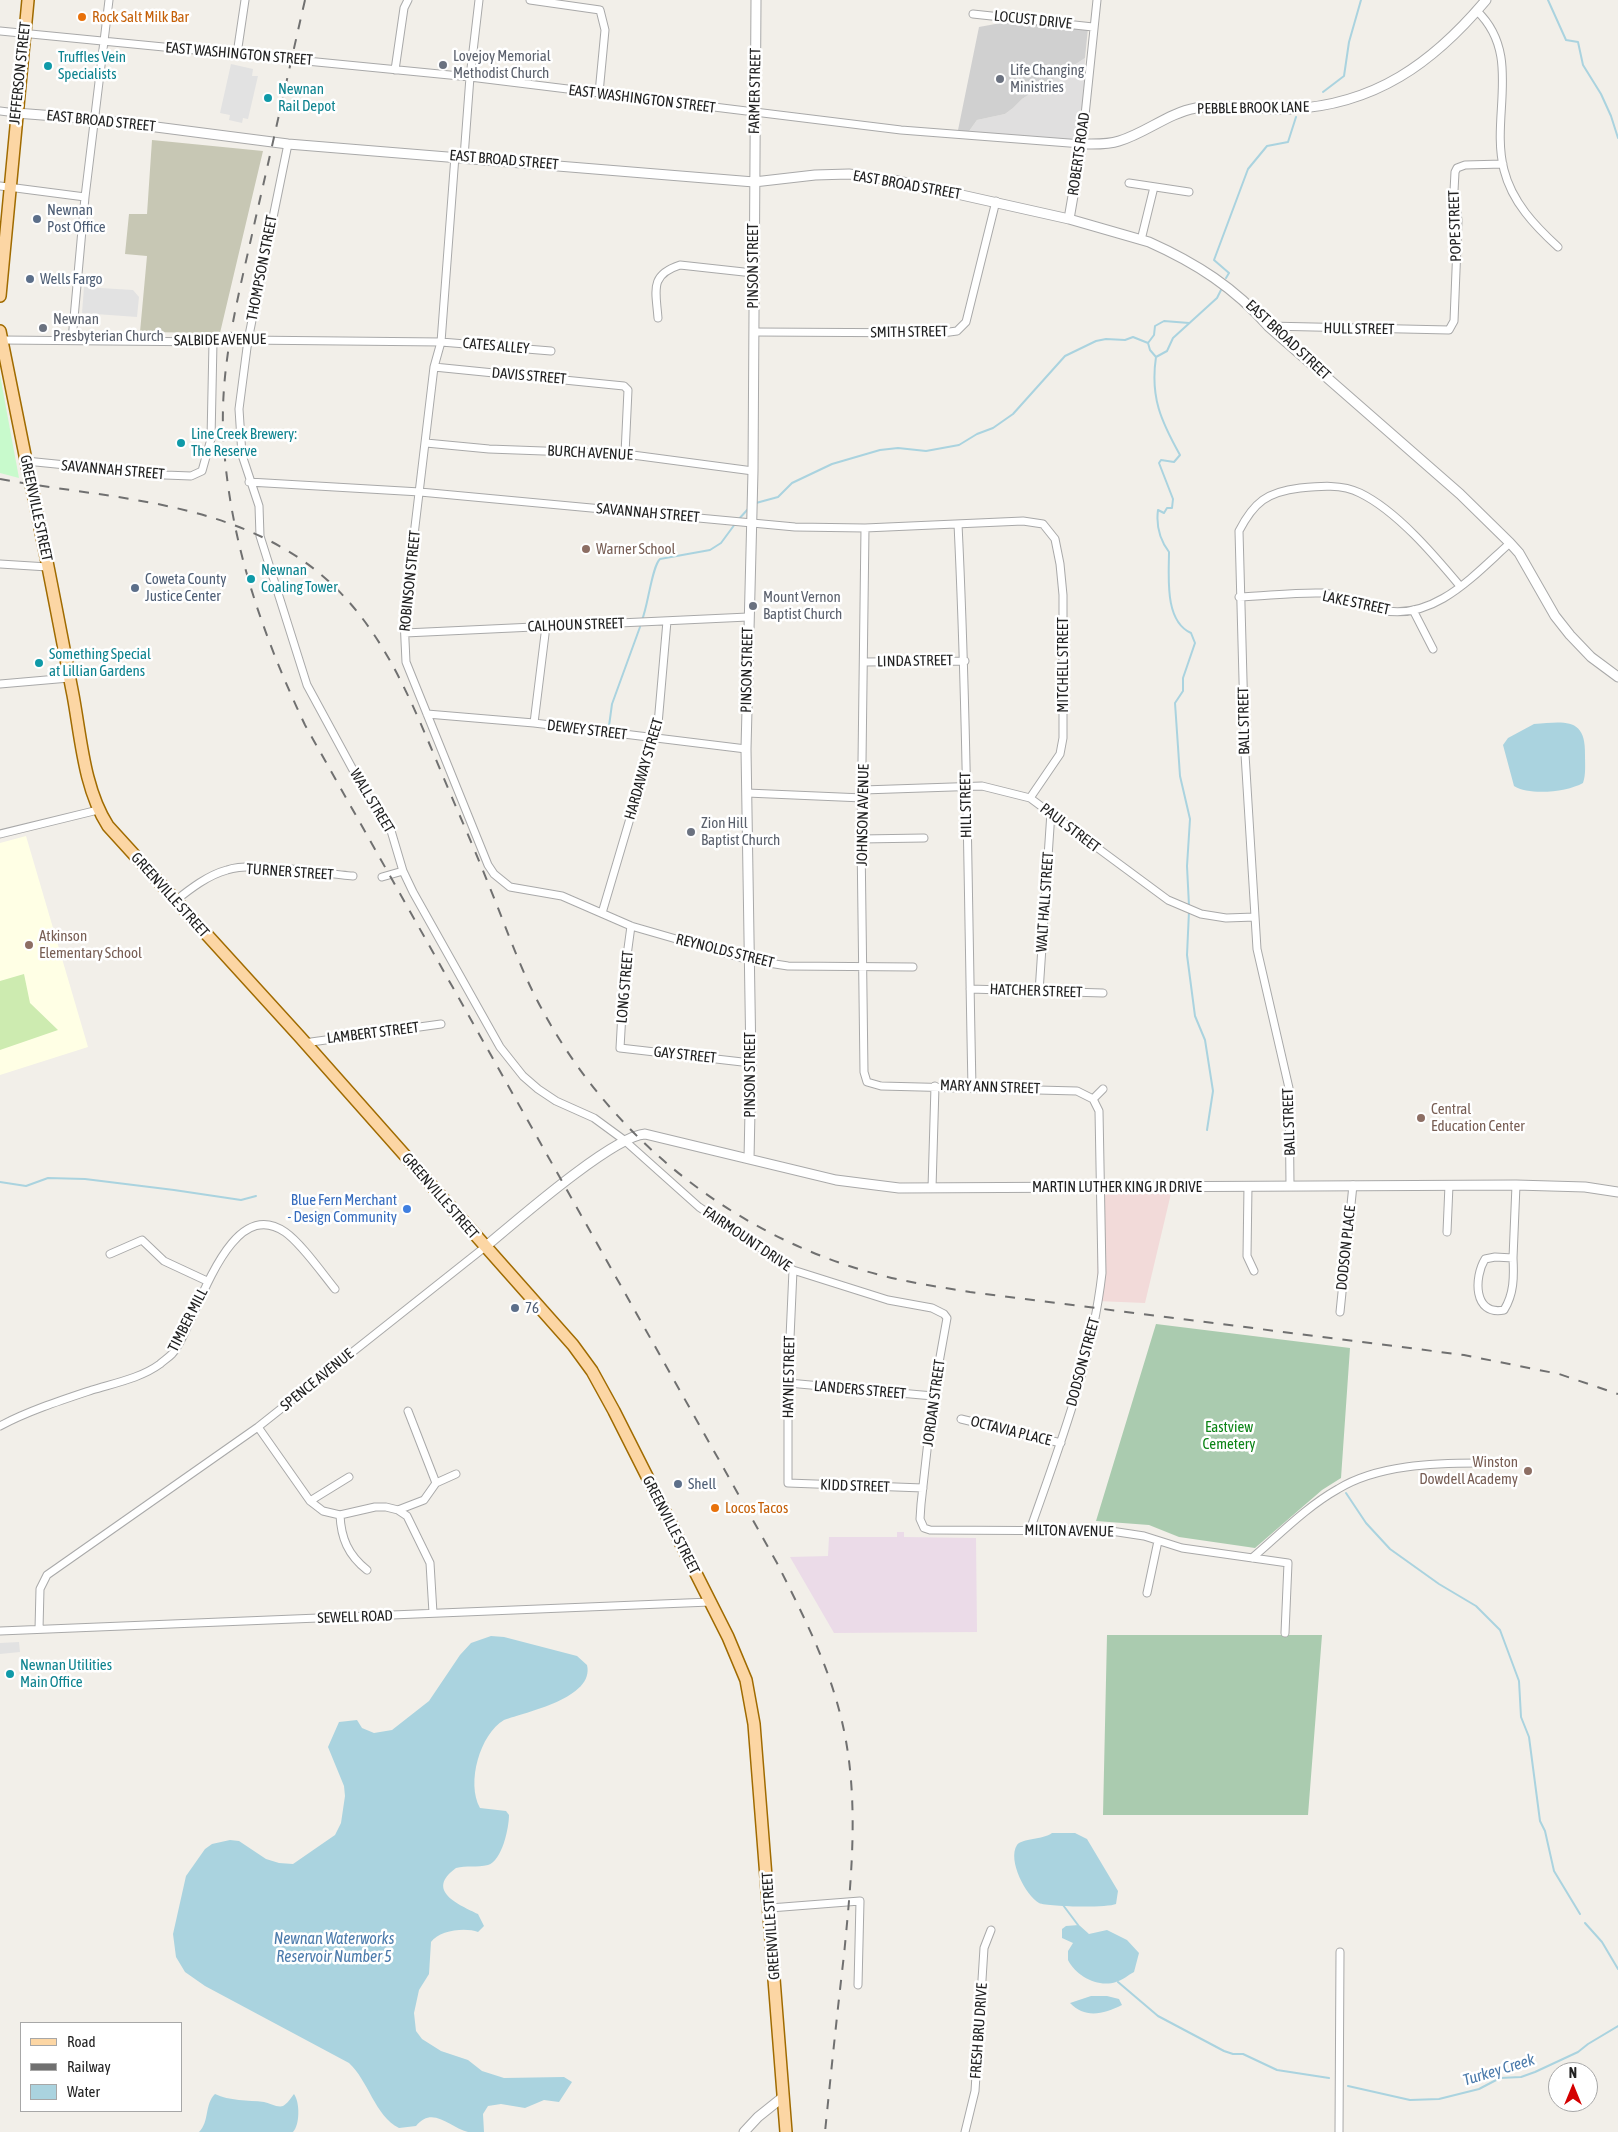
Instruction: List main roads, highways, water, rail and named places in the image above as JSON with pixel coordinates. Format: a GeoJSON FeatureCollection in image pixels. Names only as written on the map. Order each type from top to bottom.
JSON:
{"type":"FeatureCollection","features":[{"type":"Feature","properties":{"kind":"main road","name":"JEFFERSON STREET"},"geometry":{"type":"LineString","coordinates":[[0,296],[4,187],[16,113],[28,0]]}},
{"type":"Feature","properties":{"kind":"main road","name":"GREENVILLE STREET"},"geometry":{"type":"LineString","coordinates":[[1,337],[83,752],[98,810],[108,826],[174,901],[542,1309],[592,1371],[710,1602],[742,1670],[751,1701],[770,1908],[786,2132]]}},
{"type":"Feature","properties":{"kind":"water"},"geometry":{"type":"Polygon","coordinates":[[[1534,724],[1571,724],[1582,734],[1585,769],[1583,783],[1568,789],[1549,792],[1529,791],[1514,786],[1503,745],[1508,738],[1534,724]]]}},
{"type":"Feature","properties":{"kind":"water","name":"Newnan Waterworks Reservoir Number 5"},"geometry":{"type":"Polygon","coordinates":[[[491,1636],[504,1637],[577,1656],[587,1665],[587,1677],[570,1695],[557,1702],[504,1720],[488,1736],[482,1747],[475,1773],[474,1786],[476,1798],[480,1808],[506,1811],[509,1815],[508,1828],[501,1851],[493,1862],[484,1866],[456,1868],[447,1876],[443,1884],[448,1896],[455,1902],[478,1914],[484,1926],[478,1932],[460,1930],[446,1932],[431,1942],[429,1974],[419,1990],[414,2013],[416,2031],[422,2039],[441,2051],[468,2060],[482,2071],[504,2078],[564,2077],[572,2082],[559,2102],[544,2100],[525,2108],[501,2104],[488,2106],[483,2114],[484,2132],[461,2130],[435,2118],[422,2120],[416,2126],[399,2128],[384,2115],[356,2070],[349,2063],[205,1986],[185,1972],[176,1957],[173,1934],[186,1876],[205,1849],[212,1844],[230,1840],[239,1841],[266,1859],[279,1863],[293,1864],[335,1835],[341,1823],[345,1796],[344,1786],[328,1747],[339,1722],[357,1720],[362,1728],[374,1733],[392,1730],[429,1701],[460,1655],[471,1643],[491,1636]]]}},
{"type":"Feature","properties":{"kind":"water"},"geometry":{"type":"Polygon","coordinates":[[[1052,1833],[1075,1833],[1087,1839],[1118,1891],[1116,1904],[1065,1906],[1039,1903],[1034,1899],[1019,1877],[1014,1859],[1015,1852],[1017,1845],[1020,1843],[1052,1833]]]}},
{"type":"Feature","properties":{"kind":"water"},"geometry":{"type":"Polygon","coordinates":[[[1079,1925],[1089,1934],[1107,1930],[1127,1940],[1139,1953],[1134,1972],[1119,1981],[1102,1983],[1088,1979],[1076,1971],[1068,1960],[1068,1951],[1073,1943],[1062,1938],[1062,1929],[1066,1926],[1079,1925]]]}},
{"type":"Feature","properties":{"kind":"water"},"geometry":{"type":"Polygon","coordinates":[[[1091,1996],[1107,1996],[1119,1999],[1122,2005],[1102,2013],[1088,2013],[1070,2003],[1091,1996]]]}},
{"type":"Feature","properties":{"kind":"water"},"geometry":{"type":"Polygon","coordinates":[[[215,2094],[232,2099],[283,2106],[294,2094],[298,2108],[298,2119],[295,2129],[293,2132],[199,2132],[205,2123],[209,2103],[215,2094]]]}},
{"type":"Feature","properties":{"kind":"waterway"},"geometry":{"type":"LineString","coordinates":[[1323,92],[1344,76],[1349,42],[1361,0]]}},
{"type":"Feature","properties":{"kind":"waterway"},"geometry":{"type":"LineString","coordinates":[[1548,0],[1566,40],[1578,42],[1583,65],[1601,94],[1618,138]]}},
{"type":"Feature","properties":{"kind":"waterway"},"geometry":{"type":"LineString","coordinates":[[1226,278],[1229,273],[1214,260],[1248,169],[1267,146],[1288,142],[1296,117]]}},
{"type":"Feature","properties":{"kind":"waterway"},"geometry":{"type":"LineString","coordinates":[[1189,906],[1187,866],[1190,819],[1180,776],[1175,703],[1183,691],[1183,678],[1195,643],[1191,633],[1182,627],[1176,619],[1172,608],[1169,585],[1169,552],[1158,527],[1158,510],[1164,513],[1167,508],[1172,508],[1173,499],[1159,463],[1161,460],[1174,462],[1180,455],[1162,420],[1156,397],[1155,371],[1156,357],[1167,351],[1173,338],[1217,298],[1221,290]]}},
{"type":"Feature","properties":{"kind":"waterway"},"geometry":{"type":"LineString","coordinates":[[756,503],[778,497],[792,483],[832,464],[880,450],[898,448],[926,451],[959,445],[977,434],[993,428],[1013,414],[1065,356],[1096,341],[1106,339],[1125,340],[1133,337],[1148,343],[1154,335],[1155,326],[1164,321],[1189,323]]}},
{"type":"Feature","properties":{"kind":"waterway"},"geometry":{"type":"LineString","coordinates":[[1148,343],[1150,350],[1156,357]]}},
{"type":"Feature","properties":{"kind":"waterway"},"geometry":{"type":"LineString","coordinates":[[738,520],[748,509]]}},
{"type":"Feature","properties":{"kind":"waterway"},"geometry":{"type":"LineString","coordinates":[[642,620],[657,563],[660,559],[710,550],[721,543],[735,524]]}},
{"type":"Feature","properties":{"kind":"waterway"},"geometry":{"type":"LineString","coordinates":[[609,726],[612,704],[640,627]]}},
{"type":"Feature","properties":{"kind":"waterway"},"geometry":{"type":"LineString","coordinates":[[1189,911],[1187,955],[1195,1016],[1205,1040],[1213,1091],[1207,1130]]}},
{"type":"Feature","properties":{"kind":"waterway"},"geometry":{"type":"LineString","coordinates":[[0,1182],[26,1186],[48,1178],[85,1179],[241,1200],[256,1196]]}},
{"type":"Feature","properties":{"kind":"waterway"},"geometry":{"type":"LineString","coordinates":[[1346,1493],[1366,1523],[1390,1549],[1439,1584],[1476,1606],[1500,1630],[1519,1681],[1521,1717],[1529,1737],[1540,1821],[1545,1831],[1554,1871],[1580,1914]]}},
{"type":"Feature","properties":{"kind":"waterway","name":"Turkey Creek"},"geometry":{"type":"LineString","coordinates":[[1063,1905],[1078,1925]]}},
{"type":"Feature","properties":{"kind":"waterway"},"geometry":{"type":"LineString","coordinates":[[1585,1923],[1602,1942],[1618,1969]]}},
{"type":"Feature","properties":{"kind":"waterway","name":"Turkey Creek"},"geometry":{"type":"LineString","coordinates":[[1118,1982],[1158,2016],[1224,2051],[1233,2054],[1243,2054],[1277,2070],[1329,2078]]}},
{"type":"Feature","properties":{"kind":"waterway","name":"Turkey Creek"},"geometry":{"type":"LineString","coordinates":[[1348,2086],[1410,2100],[1439,2099],[1479,2089],[1500,2078],[1521,2077],[1535,2072],[1578,2052],[1618,2026]]}},
{"type":"Feature","properties":{"kind":"railway"},"geometry":{"type":"LineString","coordinates":[[305,0],[228,350],[223,403],[223,429],[231,506],[239,544],[249,582],[274,654],[305,725],[777,1563],[826,1669],[838,1706],[845,1737],[850,1767],[853,1830],[847,1924],[825,2132]]}},
{"type":"Feature","properties":{"kind":"railway"},"geometry":{"type":"LineString","coordinates":[[0,479],[156,504],[232,524],[268,540],[302,560],[328,581],[351,604],[370,629],[403,684],[472,845],[526,978],[559,1039],[591,1085],[628,1127],[668,1164],[712,1198],[759,1227],[809,1251],[862,1270],[916,1283],[970,1292],[1464,1355],[1559,1374],[1618,1394]]}},
{"type":"Feature","properties":{"kind":"place","name":"Rock Salt Milk Bar"},"geometry":{"type":"Point","coordinates":[82,17]}},
{"type":"Feature","properties":{"kind":"place","name":"Lovejoy Memorial Methodist Church"},"geometry":{"type":"Point","coordinates":[443,65]}},
{"type":"Feature","properties":{"kind":"place","name":"Truffles Vein Specialists"},"geometry":{"type":"Point","coordinates":[48,66]}},
{"type":"Feature","properties":{"kind":"place","name":"Life Changing Ministries"},"geometry":{"type":"Point","coordinates":[1000,79]}},
{"type":"Feature","properties":{"kind":"place","name":"Newnan Rail Depot"},"geometry":{"type":"Point","coordinates":[268,98]}},
{"type":"Feature","properties":{"kind":"place","name":"Newnan Post Office"},"geometry":{"type":"Point","coordinates":[37,219]}},
{"type":"Feature","properties":{"kind":"place","name":"Wells Fargo"},"geometry":{"type":"Point","coordinates":[30,279]}},
{"type":"Feature","properties":{"kind":"place","name":"Newnan Presbyterian Church"},"geometry":{"type":"Point","coordinates":[43,328]}},
{"type":"Feature","properties":{"kind":"place","name":"Line Creek Brewery: The Reserve"},"geometry":{"type":"Point","coordinates":[181,443]}},
{"type":"Feature","properties":{"kind":"place","name":"Warner School"},"geometry":{"type":"Point","coordinates":[586,549]}},
{"type":"Feature","properties":{"kind":"place","name":"Newnan Coaling Tower"},"geometry":{"type":"Point","coordinates":[251,579]}},
{"type":"Feature","properties":{"kind":"place","name":"Coweta County Justice Center"},"geometry":{"type":"Point","coordinates":[135,588]}},
{"type":"Feature","properties":{"kind":"place","name":"Mount Vernon Baptist Church"},"geometry":{"type":"Point","coordinates":[753,606]}},
{"type":"Feature","properties":{"kind":"place","name":"Something Special at Lillian Gardens"},"geometry":{"type":"Point","coordinates":[39,663]}},
{"type":"Feature","properties":{"kind":"place","name":"Zion Hill Baptist Church"},"geometry":{"type":"Point","coordinates":[691,832]}},
{"type":"Feature","properties":{"kind":"place","name":"Atkinson Elementary School"},"geometry":{"type":"Point","coordinates":[29,945]}},
{"type":"Feature","properties":{"kind":"place","name":"Central Education Center"},"geometry":{"type":"Point","coordinates":[1421,1118]}},
{"type":"Feature","properties":{"kind":"place","name":"Blue Fern Merchant - Design Community"},"geometry":{"type":"Point","coordinates":[407,1209]}},
{"type":"Feature","properties":{"kind":"place","name":"76"},"geometry":{"type":"Point","coordinates":[515,1308]}},
{"type":"Feature","properties":{"kind":"place","name":"Winston Dowdell Academy"},"geometry":{"type":"Point","coordinates":[1528,1471]}},
{"type":"Feature","properties":{"kind":"place","name":"Shell"},"geometry":{"type":"Point","coordinates":[678,1484]}},
{"type":"Feature","properties":{"kind":"place","name":"Locos Tacos"},"geometry":{"type":"Point","coordinates":[715,1508]}},
{"type":"Feature","properties":{"kind":"place","name":"Newnan Utilities Main Office"},"geometry":{"type":"Point","coordinates":[10,1674]}},
{"type":"Feature","properties":{"kind":"park label","name":"Eastview Cemetery"},"geometry":{"type":"Point","coordinates":[1229,1436]}}]}
